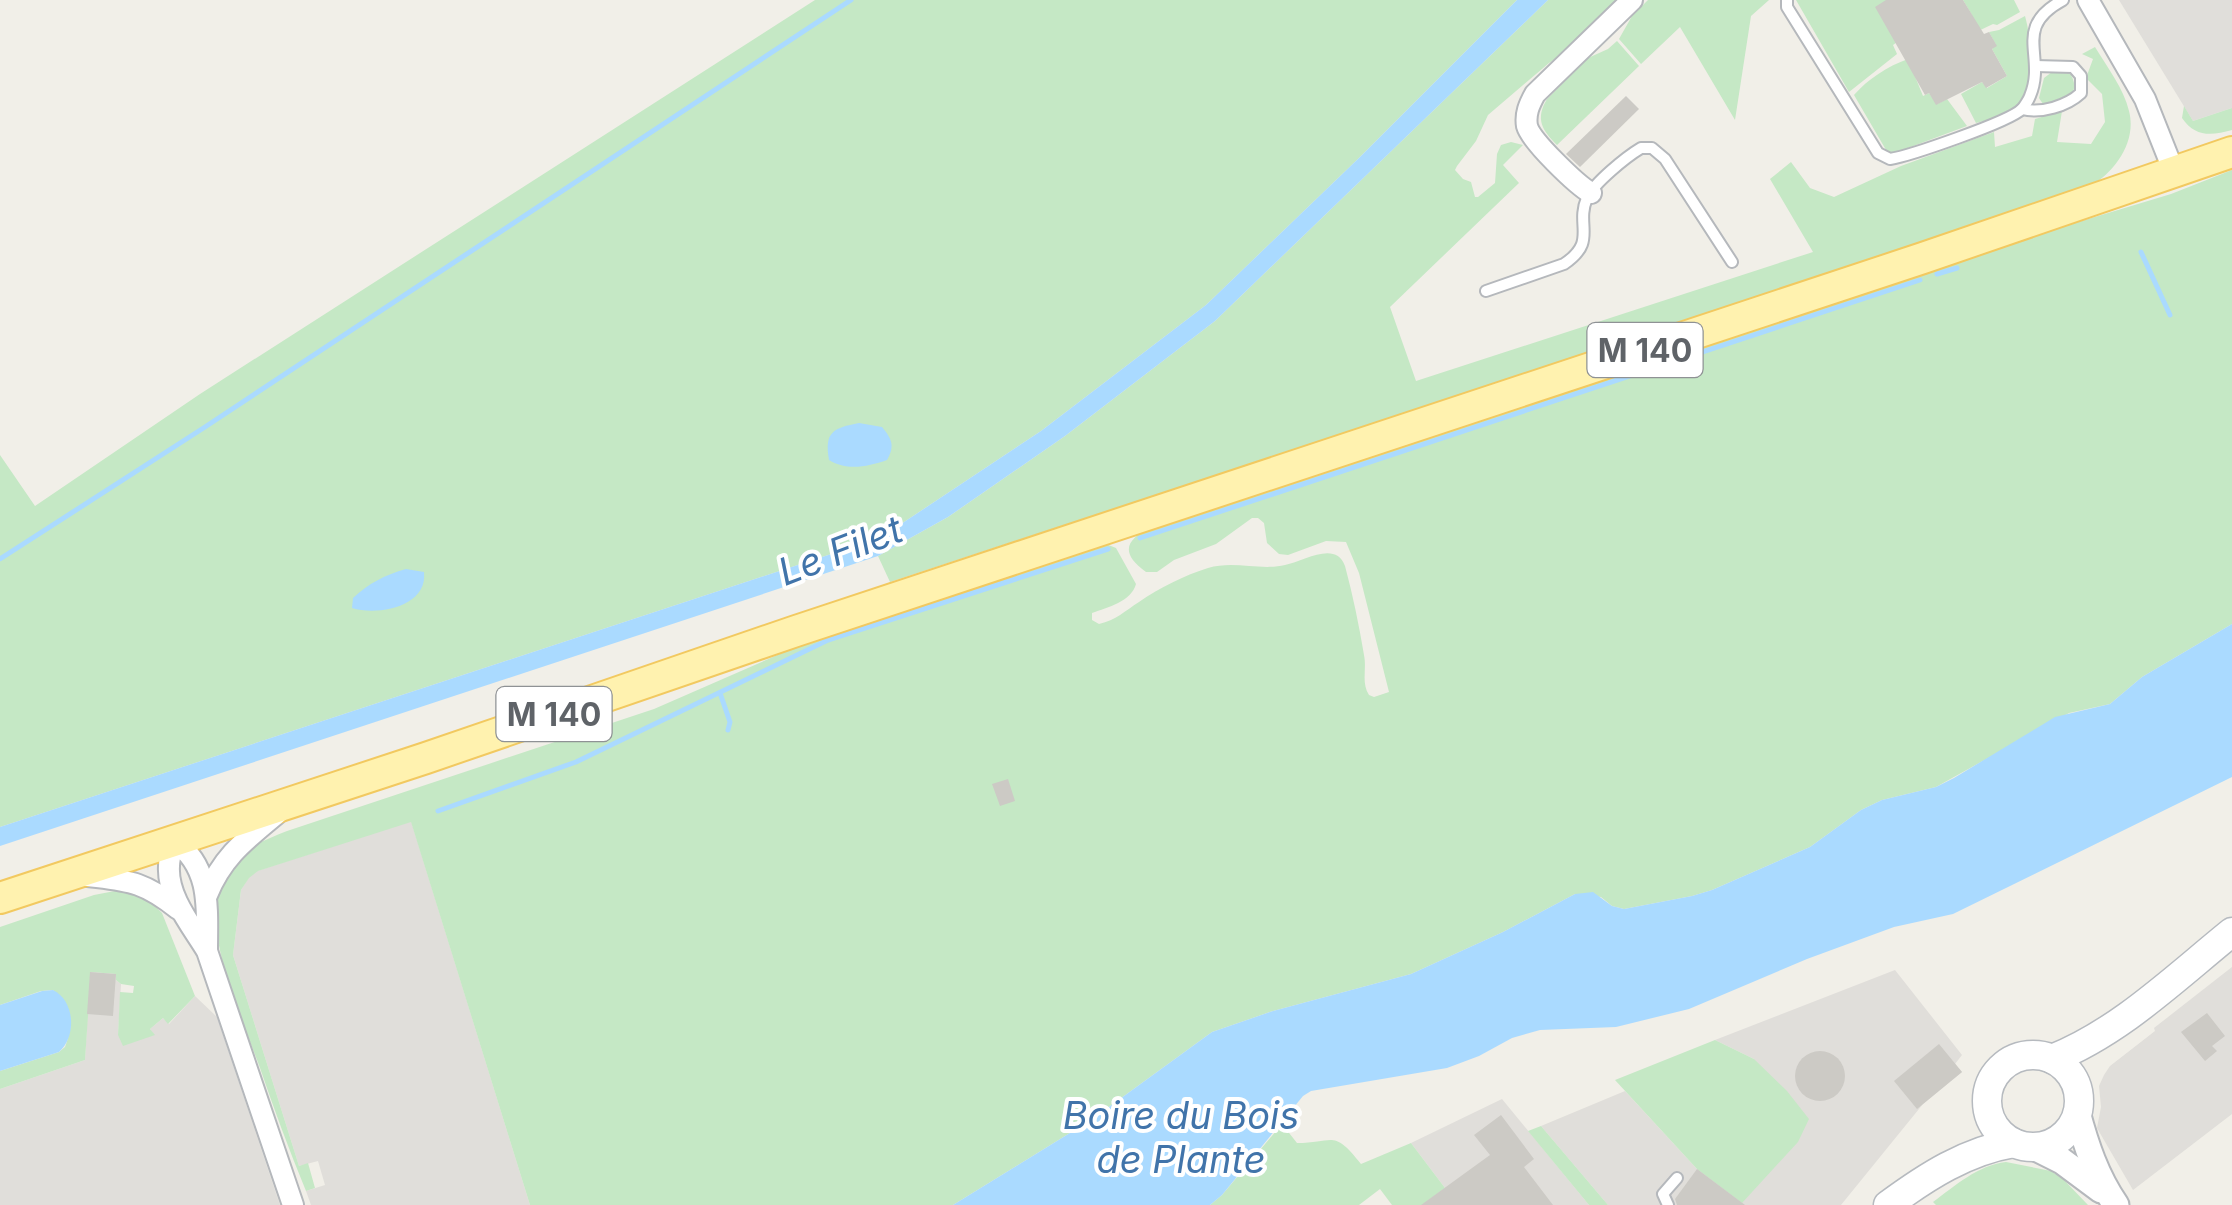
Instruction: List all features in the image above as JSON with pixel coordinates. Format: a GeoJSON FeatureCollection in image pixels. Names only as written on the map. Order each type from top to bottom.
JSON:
{"type":"FeatureCollection","features":[{"type":"Feature","properties":{"kind":"main road","name":"M 140"},"geometry":{"type":"LineString","coordinates":[[0,898],[2232,152]]}},
{"type":"Feature","properties":{"kind":"main road"},"geometry":{"type":"LineString","coordinates":[[2052,1059],[2098,1037],[2232,932]]}},
{"type":"Feature","properties":{"kind":"main road"},"geometry":{"type":"LineString","coordinates":[[1889,1204],[1930,1176],[1995,1146],[2052,1143],[2062,1136],[2071,1127],[2086,1072],[2144,1003]]}},
{"type":"Feature","properties":{"kind":"main road"},"geometry":{"type":"LineString","coordinates":[[1889,1204],[1970,1134],[1981,1116],[1994,1074],[2016,1057],[2030,1054],[2052,1059],[2066,1069],[2074,1080],[2078,1102]]}},
{"type":"Feature","properties":{"kind":"main road"},"geometry":{"type":"LineString","coordinates":[[1986,1101],[1994,1127],[2003,1136],[2024,1145]]}},
{"type":"Feature","properties":{"kind":"street"},"geometry":{"type":"LineString","coordinates":[[1591,193],[1578,185],[1529,133],[1528,108],[1535,94],[1632,0]]}},
{"type":"Feature","properties":{"kind":"street"},"geometry":{"type":"LineString","coordinates":[[2088,0],[2145,99],[2174,172]]}},
{"type":"Feature","properties":{"kind":"street"},"geometry":{"type":"LineString","coordinates":[[207,895],[226,859],[290,803]]}},
{"type":"Feature","properties":{"kind":"street"},"geometry":{"type":"LineString","coordinates":[[207,951],[207,895],[189,852],[174,841],[170,882],[207,951],[293,1205]]}},
{"type":"Feature","properties":{"kind":"street"},"geometry":{"type":"LineString","coordinates":[[73,874],[134,882],[154,890],[184,913]]}},
{"type":"Feature","properties":{"kind":"street"},"geometry":{"type":"LineString","coordinates":[[2078,1102],[2090,1155],[2104,1188],[2116,1204]]}},
{"type":"Feature","properties":{"kind":"street"},"geometry":{"type":"LineString","coordinates":[[2024,1145],[2078,1172],[2116,1204]]}},
{"type":"Feature","properties":{"kind":"lane"},"geometry":{"type":"LineString","coordinates":[[1786,0],[1787,8],[1878,153],[1896,158],[1998,123],[2022,109],[2034,83],[2035,25],[2063,0]]}},
{"type":"Feature","properties":{"kind":"lane"},"geometry":{"type":"LineString","coordinates":[[2022,109],[2042,111],[2074,100],[2081,92],[2082,81],[2073,67],[2034,66]]}},
{"type":"Feature","properties":{"kind":"lane"},"geometry":{"type":"LineString","coordinates":[[1486,291],[1572,258],[1584,239],[1584,212],[1591,193],[1641,148],[1652,148],[1665,158],[1732,262]]}},
{"type":"Feature","properties":{"kind":"lane"},"geometry":{"type":"LineString","coordinates":[[1668,1205],[1663,1194],[1677,1178]]}},
{"type":"Feature","properties":{"kind":"shaded area"},"geometry":{"type":"Polygon","coordinates":[[[2119,0],[2232,0],[2232,108],[2193,121],[2119,0]]]}},
{"type":"Feature","properties":{"kind":"shaded area"},"geometry":{"type":"Polygon","coordinates":[[[411,821],[530,1205],[311,1205],[306,1191],[325,1185],[318,1161],[299,1166],[233,955],[241,890],[257,871],[411,821]]]}},
{"type":"Feature","properties":{"kind":"shaded area"},"geometry":{"type":"Polygon","coordinates":[[[2232,967],[2232,1114],[2133,1190],[2097,1128],[2099,1086],[2110,1066],[2232,967]]]}},
{"type":"Feature","properties":{"kind":"shaded area"},"geometry":{"type":"Polygon","coordinates":[[[1895,970],[1962,1055],[1955,1064],[1962,1072],[1923,1104],[1841,1205],[1608,1205],[1541,1126],[1625,1091],[1697,1169],[1754,1059],[1715,1040],[1895,970]]]}},
{"type":"Feature","properties":{"kind":"shaded area"},"geometry":{"type":"Polygon","coordinates":[[[90,972],[116,974],[121,984],[118,1035],[154,1035],[150,1029],[163,1018],[169,1024],[195,996],[217,1017],[280,1205],[0,1205],[0,1089],[85,1060],[90,972]]]}},
{"type":"Feature","properties":{"kind":"shaded area"},"geometry":{"type":"Polygon","coordinates":[[[1502,1099],[1589,1205],[1422,1205],[1445,1188],[1411,1143],[1502,1099]]]}},
{"type":"Feature","properties":{"kind":"green space"},"geometry":{"type":"Polygon","coordinates":[[[815,0],[1517,0],[1206,305],[1041,431],[880,538],[0,827],[0,455],[35,506],[200,394],[815,0]]]}},
{"type":"Feature","properties":{"kind":"green space"},"geometry":{"type":"Polygon","coordinates":[[[1548,0],[1623,0],[1576,45],[1488,115],[1476,141],[1457,166],[1455,170],[1471,182],[1478,197],[1495,183],[1501,145],[1523,145],[1503,165],[1519,183],[1390,307],[1416,381],[1813,252],[1770,179],[1791,162],[1810,188],[1834,197],[1901,166],[1994,132],[1995,147],[2032,136],[2035,119],[2062,111],[2057,142],[2091,144],[2105,122],[2102,94],[2086,78],[2093,59],[2082,54],[2095,47],[2127,103],[2130,134],[2116,164],[2091,186],[890,582],[878,556],[948,517],[1065,436],[1215,321],[1548,0]]]}},
{"type":"Feature","properties":{"kind":"green space"},"geometry":{"type":"Polygon","coordinates":[[[1648,0],[1769,0],[1751,16],[1735,120],[1680,27],[1641,64],[1619,39],[1632,16],[1648,0]]]}},
{"type":"Feature","properties":{"kind":"green space"},"geometry":{"type":"Polygon","coordinates":[[[1796,0],[1886,0],[1904,37],[1893,45],[1897,54],[1849,92],[1796,0]]]}},
{"type":"Feature","properties":{"kind":"green space"},"geometry":{"type":"Polygon","coordinates":[[[1963,0],[2014,0],[2020,12],[1972,34],[1972,15],[1963,0]]]}},
{"type":"Feature","properties":{"kind":"green space"},"geometry":{"type":"Polygon","coordinates":[[[2025,16],[2031,61],[2026,96],[2011,111],[1976,123],[1961,94],[1982,82],[1987,88],[2007,76],[1992,49],[1996,45],[1989,32],[2025,16]]]}},
{"type":"Feature","properties":{"kind":"green space"},"geometry":{"type":"Polygon","coordinates":[[[1617,41],[1639,66],[1557,145],[1542,124],[1541,113],[1547,99],[1588,58],[1617,41]]]}},
{"type":"Feature","properties":{"kind":"green space"},"geometry":{"type":"Polygon","coordinates":[[[1908,59],[1923,96],[1929,93],[1937,104],[1947,99],[1967,126],[1889,155],[1854,95],[1879,74],[1908,59]]]}},
{"type":"Feature","properties":{"kind":"green space"},"geometry":{"type":"Polygon","coordinates":[[[2056,69],[2069,72],[2073,92],[2064,100],[2043,104],[2039,98],[2044,78],[2056,69]]]}},
{"type":"Feature","properties":{"kind":"green space"},"geometry":{"type":"Polygon","coordinates":[[[2184,106],[2193,121],[2232,108],[2232,130],[2198,132],[2182,118],[2184,106]]]}},
{"type":"Feature","properties":{"kind":"green space"},"geometry":{"type":"Polygon","coordinates":[[[2232,170],[2232,624],[2142,677],[2110,704],[2069,713],[1936,787],[1882,800],[1861,810],[1810,847],[1712,890],[1624,909],[1601,897],[1575,894],[1411,974],[1273,1011],[1212,1032],[1091,1120],[953,1205],[530,1205],[411,822],[258,871],[241,890],[233,955],[299,1166],[308,1163],[315,1188],[306,1191],[236,1003],[217,931],[216,909],[224,877],[237,858],[254,846],[287,831],[654,709],[830,632],[1097,545],[1116,548],[1136,584],[1124,600],[1092,613],[1092,620],[1099,624],[1172,582],[1208,568],[1276,567],[1319,554],[1334,554],[1345,566],[1351,588],[1367,690],[1374,697],[1389,692],[1359,573],[1346,542],[1326,541],[1288,555],[1279,554],[1267,543],[1264,523],[1252,518],[1216,544],[1174,560],[1157,572],[1146,572],[1129,552],[1132,541],[1152,526],[2012,242],[2171,194],[2232,170]]]}},
{"type":"Feature","properties":{"kind":"green space"},"geometry":{"type":"Polygon","coordinates":[[[120,890],[143,898],[162,913],[195,996],[168,1024],[163,1018],[150,1029],[155,1035],[123,1046],[118,1035],[120,992],[133,993],[134,986],[121,984],[116,974],[91,972],[85,1060],[0,1089],[0,1071],[65,1047],[71,1022],[68,1010],[53,990],[0,1005],[0,927],[120,890]]]}},
{"type":"Feature","properties":{"kind":"green space"},"geometry":{"type":"Polygon","coordinates":[[[1715,1040],[1754,1059],[1809,1119],[1798,1142],[1742,1203],[1697,1169],[1615,1080],[1715,1040]]]}},
{"type":"Feature","properties":{"kind":"green space"},"geometry":{"type":"Polygon","coordinates":[[[1282,1124],[1297,1143],[1332,1140],[1344,1146],[1361,1164],[1411,1143],[1445,1188],[1422,1205],[1392,1205],[1380,1189],[1359,1205],[1210,1205],[1282,1124]]]}},
{"type":"Feature","properties":{"kind":"green space"},"geometry":{"type":"Polygon","coordinates":[[[1541,1126],[1608,1205],[1589,1205],[1528,1131],[1541,1126]]]}},
{"type":"Feature","properties":{"kind":"green space"},"geometry":{"type":"Polygon","coordinates":[[[2006,1162],[2051,1171],[2088,1205],[1933,1202],[1976,1172],[2006,1162]]]}},
{"type":"Feature","properties":{"kind":"water"},"geometry":{"type":"Polygon","coordinates":[[[1517,0],[1548,0],[1215,321],[1065,436],[948,517],[878,556],[0,846],[0,827],[880,538],[1041,431],[1206,305],[1517,0]]]}},
{"type":"Feature","properties":{"kind":"water"},"geometry":{"type":"Polygon","coordinates":[[[859,423],[882,427],[892,447],[887,460],[857,467],[829,460],[832,433],[859,423]]]}},
{"type":"Feature","properties":{"kind":"water"},"geometry":{"type":"Polygon","coordinates":[[[406,569],[424,572],[423,584],[410,601],[374,611],[352,608],[353,598],[365,588],[406,569]]]}},
{"type":"Feature","properties":{"kind":"water","name":"Boire du Bois de Plante"},"geometry":{"type":"Polygon","coordinates":[[[2232,624],[2232,777],[1953,914],[1894,927],[1689,1009],[1616,1027],[1540,1030],[1512,1038],[1447,1068],[1311,1091],[1210,1205],[953,1205],[1091,1120],[1212,1032],[1273,1011],[1411,974],[1575,894],[1593,892],[1612,906],[1624,909],[1712,890],[1810,847],[1861,810],[1882,800],[1936,787],[1954,778],[2055,717],[2110,704],[2142,677],[2232,624]]]}},
{"type":"Feature","properties":{"kind":"water"},"geometry":{"type":"Polygon","coordinates":[[[53,990],[66,1002],[71,1019],[65,1045],[59,1052],[0,1071],[0,1005],[53,990]]]}},
{"type":"Feature","properties":{"kind":"building"},"geometry":{"type":"Polygon","coordinates":[[[1886,0],[1963,0],[1984,34],[1989,32],[1997,46],[1992,49],[2007,76],[1986,88],[1982,82],[1936,105],[1929,93],[1925,95],[1875,7],[1886,0]]]}},
{"type":"Feature","properties":{"kind":"building"},"geometry":{"type":"Polygon","coordinates":[[[1626,96],[1639,109],[1580,167],[1566,154],[1626,96]]]}},
{"type":"Feature","properties":{"kind":"building"},"geometry":{"type":"Polygon","coordinates":[[[1008,779],[1015,801],[1000,806],[992,784],[1008,779]]]}},
{"type":"Feature","properties":{"kind":"building"},"geometry":{"type":"Polygon","coordinates":[[[90,972],[116,974],[113,1016],[87,1014],[90,972]]]}},
{"type":"Feature","properties":{"kind":"building"},"geometry":{"type":"Polygon","coordinates":[[[2207,1013],[2225,1036],[2212,1046],[2217,1051],[2205,1061],[2181,1032],[2207,1013]]]}},
{"type":"Feature","properties":{"kind":"building"},"geometry":{"type":"Polygon","coordinates":[[[1939,1044],[1962,1072],[1917,1109],[1894,1081],[1939,1044]]]}},
{"type":"Feature","properties":{"kind":"building"},"geometry":{"type":"Polygon","coordinates":[[[1820,1051],[1838,1058],[1845,1076],[1838,1094],[1820,1101],[1802,1094],[1795,1076],[1802,1058],[1820,1051]]]}},
{"type":"Feature","properties":{"kind":"building"},"geometry":{"type":"Polygon","coordinates":[[[1501,1115],[1534,1159],[1524,1167],[1553,1205],[1421,1205],[1490,1155],[1474,1135],[1501,1115]]]}},
{"type":"Feature","properties":{"kind":"building"},"geometry":{"type":"Polygon","coordinates":[[[1697,1169],[1745,1205],[1677,1205],[1675,1199],[1697,1169]]]}},
{"type":"Feature","properties":{"kind":"waterway"},"geometry":{"type":"LineString","coordinates":[[0,559],[851,0]]}},
{"type":"Feature","properties":{"kind":"waterway"},"geometry":{"type":"LineString","coordinates":[[2141,252],[2170,315]]}},
{"type":"Feature","properties":{"kind":"waterway"},"geometry":{"type":"LineString","coordinates":[[1937,274],[1957,268]]}},
{"type":"Feature","properties":{"kind":"waterway"},"geometry":{"type":"LineString","coordinates":[[1140,538],[1920,280]]}},
{"type":"Feature","properties":{"kind":"waterway"},"geometry":{"type":"LineString","coordinates":[[438,811],[576,762],[828,640],[1108,549]]}},
{"type":"Feature","properties":{"kind":"waterway"},"geometry":{"type":"LineString","coordinates":[[720,693],[730,722],[728,730]]}},
{"type":"Feature","properties":{"kind":"water label","name":"Le Filet"},"geometry":{"type":"Point","coordinates":[840,550]}}]}
